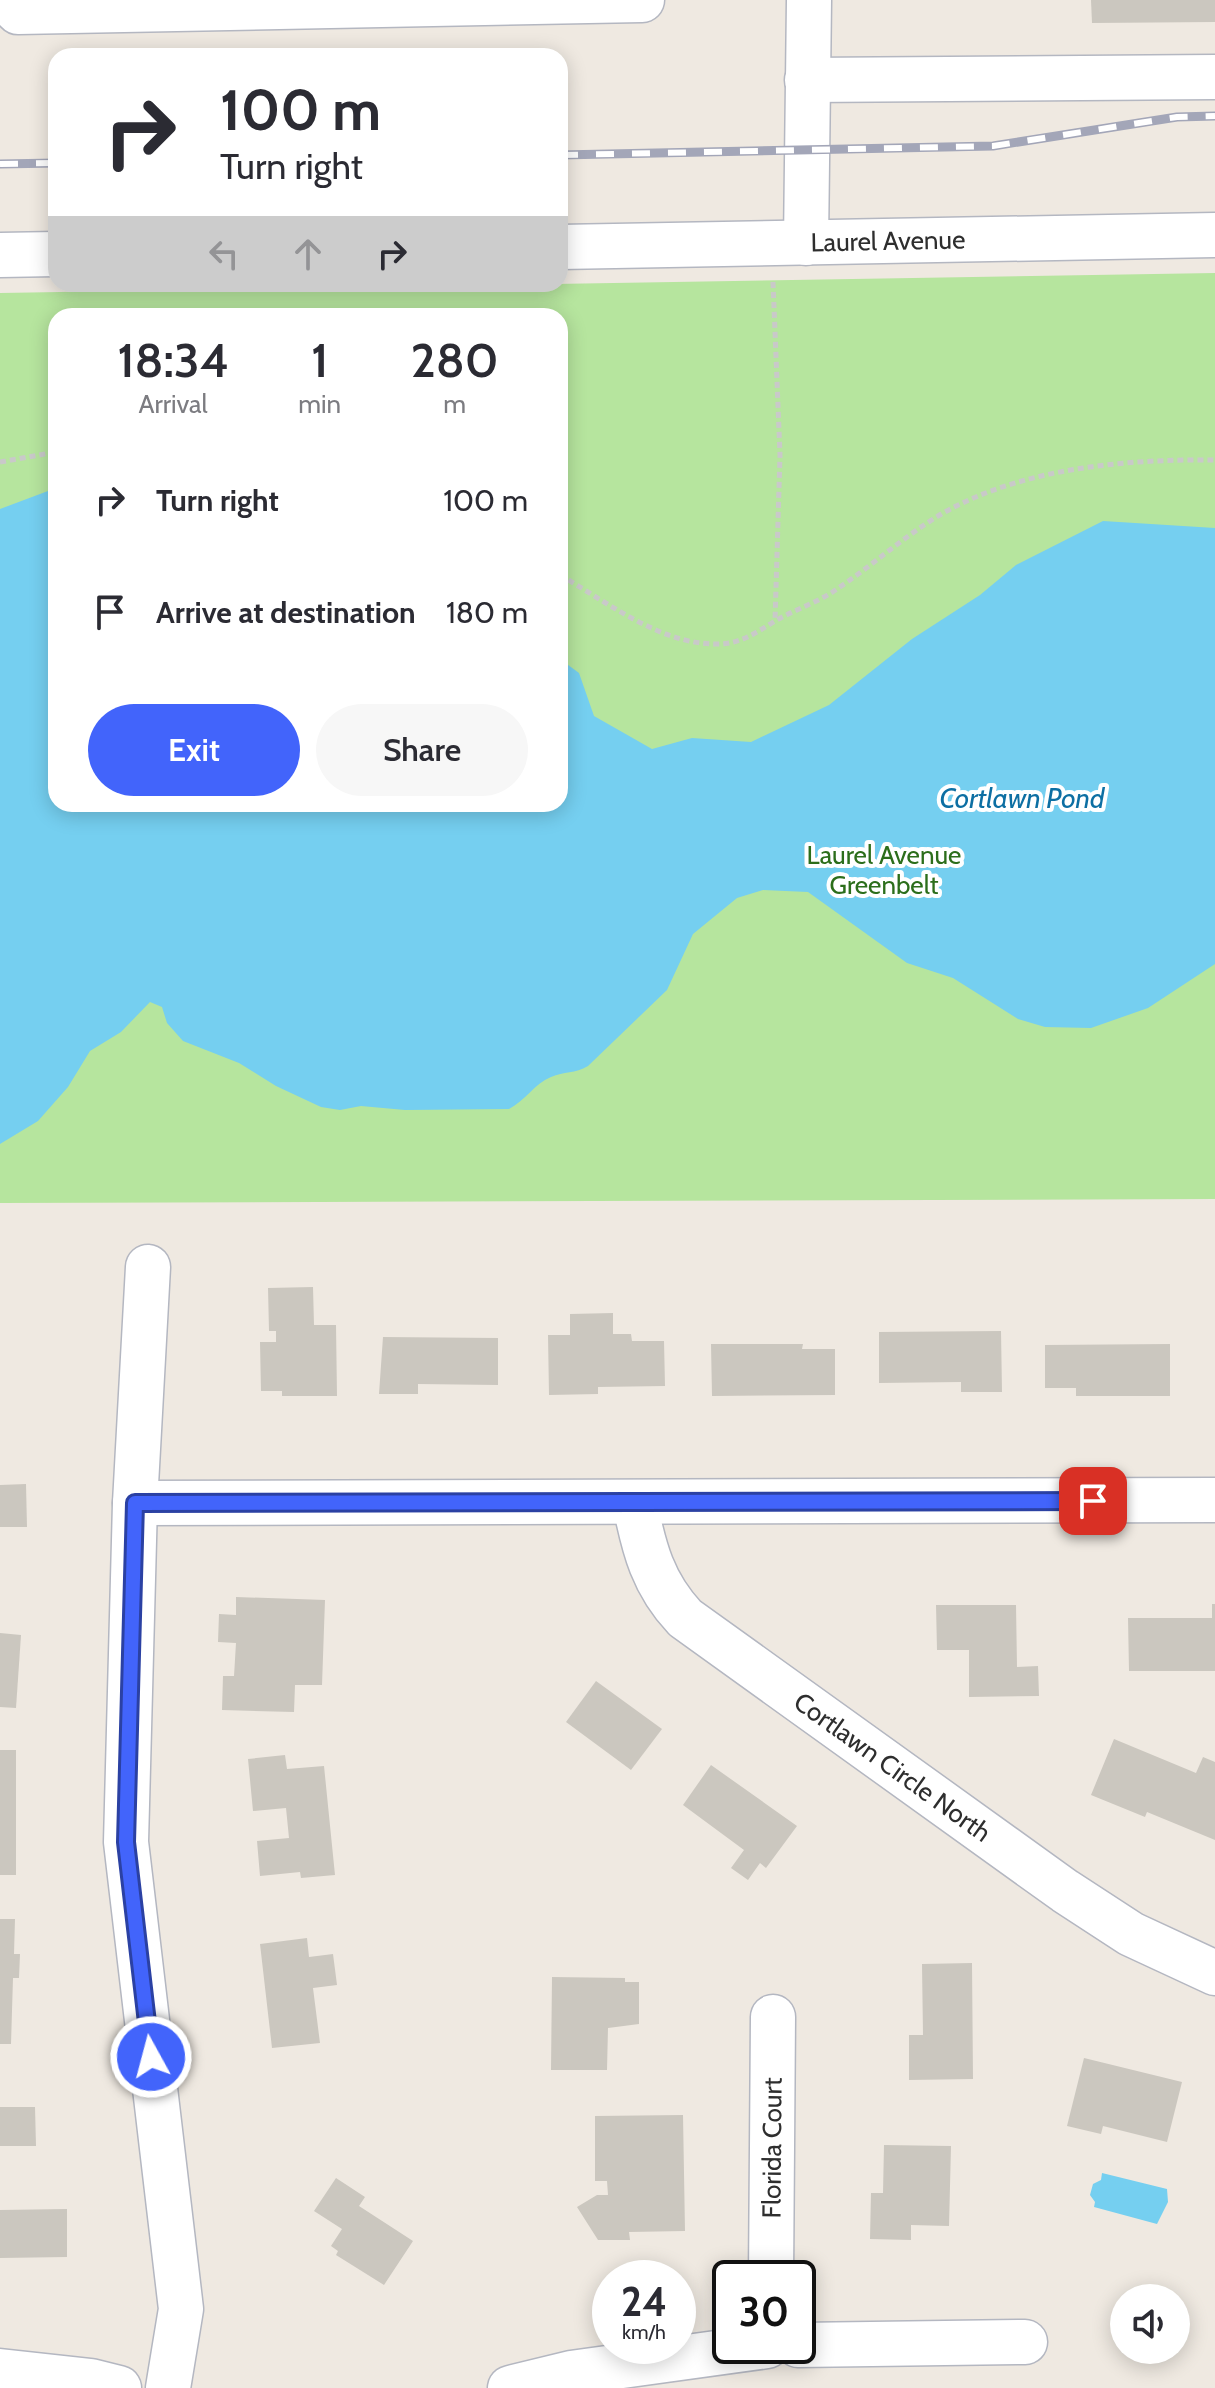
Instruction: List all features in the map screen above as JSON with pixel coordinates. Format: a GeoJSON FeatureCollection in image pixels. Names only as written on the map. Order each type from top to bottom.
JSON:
{"type":"FeatureCollection","features":[{"type":"Feature","properties":{"kind":"street"},"geometry":{"type":"LineString","coordinates":[[7,0],[18,12],[642,0]]}},
{"type":"Feature","properties":{"kind":"street"},"geometry":{"type":"LineString","coordinates":[[806,243],[809,0]]}},
{"type":"Feature","properties":{"kind":"street"},"geometry":{"type":"LineString","coordinates":[[807,80],[1215,77]]}},
{"type":"Feature","properties":{"kind":"street","name":"Laurel Avenue"},"geometry":{"type":"LineString","coordinates":[[568,247],[1215,235]]}},
{"type":"Feature","properties":{"kind":"street"},"geometry":{"type":"LineString","coordinates":[[0,255],[48,254]]}},
{"type":"Feature","properties":{"kind":"street"},"geometry":{"type":"LineString","coordinates":[[148,1267],[135,1503],[126,1842],[181,2309],[168,2388]]}},
{"type":"Feature","properties":{"kind":"street"},"geometry":{"type":"LineString","coordinates":[[135,1503],[1215,1500]]}},
{"type":"Feature","properties":{"kind":"street","name":"Cortlawn Circle North"},"geometry":{"type":"LineString","coordinates":[[635,1504],[646,1558],[665,1597],[685,1618],[1065,1891],[1131,1934],[1215,1973]]}},
{"type":"Feature","properties":{"kind":"street","name":"Florida Court"},"geometry":{"type":"LineString","coordinates":[[771,2260],[773,2017]]}},
{"type":"Feature","properties":{"kind":"street"},"geometry":{"type":"LineString","coordinates":[[816,2345],[1025,2342]]}},
{"type":"Feature","properties":{"kind":"street"},"geometry":{"type":"LineString","coordinates":[[510,2388],[571,2373],[712,2354]]}},
{"type":"Feature","properties":{"kind":"street"},"geometry":{"type":"LineString","coordinates":[[0,2371],[91,2381],[119,2388]]}},
{"type":"Feature","properties":{"kind":"path"},"geometry":{"type":"LineString","coordinates":[[774,291],[780,455],[775,621]]}},
{"type":"Feature","properties":{"kind":"path"},"geometry":{"type":"LineString","coordinates":[[0,462],[48,453]]}},
{"type":"Feature","properties":{"kind":"path"},"geometry":{"type":"LineString","coordinates":[[568,580],[654,629],[683,639],[719,644],[741,641],[834,591],[903,538],[946,512],[989,493],[1044,477],[1113,465],[1215,460]]}},
{"type":"Feature","properties":{"kind":"green space","name":"Laurel Avenue Greenbelt"},"geometry":{"type":"Polygon","coordinates":[[[1215,273],[1215,1199],[0,1203],[0,293],[568,292],[568,284],[1215,273]]]}},
{"type":"Feature","properties":{"kind":"water","name":"Cortlawn Pond"},"geometry":{"type":"Polygon","coordinates":[[[48,491],[48,812],[568,812],[568,665],[579,673],[594,716],[652,749],[692,738],[751,742],[829,705],[912,639],[980,595],[1016,565],[1103,521],[1215,528],[1215,964],[1148,1008],[1091,1028],[1045,1027],[1018,1019],[953,978],[907,963],[808,892],[763,890],[737,898],[693,934],[667,990],[588,1066],[545,1080],[509,1109],[405,1110],[361,1106],[340,1110],[321,1107],[276,1086],[239,1063],[183,1041],[167,1023],[162,1007],[150,1002],[121,1032],[90,1051],[68,1087],[38,1121],[0,1144],[0,509],[48,491]]]}},
{"type":"Feature","properties":{"kind":"water"},"geometry":{"type":"Polygon","coordinates":[[[1102,2173],[1167,2189],[1168,2202],[1157,2224],[1094,2207],[1095,2202],[1090,2195],[1093,2184],[1101,2180],[1102,2173]]]}},
{"type":"Feature","properties":{"kind":"building"},"geometry":{"type":"Polygon","coordinates":[[[1091,0],[1215,0],[1215,22],[1092,23],[1091,0]]]}},
{"type":"Feature","properties":{"kind":"building"},"geometry":{"type":"Polygon","coordinates":[[[313,1287],[314,1325],[336,1325],[337,1396],[282,1396],[282,1391],[261,1391],[260,1342],[276,1342],[276,1331],[269,1331],[268,1288],[313,1287]]]}},
{"type":"Feature","properties":{"kind":"building"},"geometry":{"type":"Polygon","coordinates":[[[613,1313],[613,1334],[631,1334],[632,1341],[664,1341],[665,1386],[598,1387],[598,1394],[549,1395],[548,1335],[570,1335],[570,1314],[613,1313]]]}},
{"type":"Feature","properties":{"kind":"building"},"geometry":{"type":"Polygon","coordinates":[[[1001,1331],[1002,1392],[961,1392],[961,1382],[879,1383],[879,1332],[1001,1331]]]}},
{"type":"Feature","properties":{"kind":"building"},"geometry":{"type":"Polygon","coordinates":[[[383,1337],[498,1338],[498,1385],[418,1384],[418,1394],[379,1394],[383,1337]]]}},
{"type":"Feature","properties":{"kind":"building"},"geometry":{"type":"Polygon","coordinates":[[[711,1344],[803,1344],[802,1349],[835,1349],[835,1395],[712,1396],[711,1344]]]}},
{"type":"Feature","properties":{"kind":"building"},"geometry":{"type":"Polygon","coordinates":[[[1170,1344],[1170,1396],[1076,1396],[1076,1388],[1045,1388],[1045,1345],[1170,1344]]]}},
{"type":"Feature","properties":{"kind":"building"},"geometry":{"type":"Polygon","coordinates":[[[26,1484],[27,1527],[0,1527],[0,1485],[26,1484]]]}},
{"type":"Feature","properties":{"kind":"building"},"geometry":{"type":"Polygon","coordinates":[[[236,1597],[325,1600],[322,1685],[295,1685],[294,1712],[222,1710],[223,1676],[234,1676],[236,1643],[218,1642],[219,1614],[236,1615],[236,1597]]]}},
{"type":"Feature","properties":{"kind":"building"},"geometry":{"type":"Polygon","coordinates":[[[1212,1604],[1215,1604],[1215,1671],[1129,1671],[1128,1618],[1212,1618],[1212,1604]]]}},
{"type":"Feature","properties":{"kind":"building"},"geometry":{"type":"Polygon","coordinates":[[[936,1605],[1016,1605],[1017,1667],[1038,1666],[1039,1696],[969,1697],[969,1650],[937,1650],[936,1605]]]}},
{"type":"Feature","properties":{"kind":"building"},"geometry":{"type":"Polygon","coordinates":[[[0,1633],[21,1635],[16,1708],[0,1707],[0,1633]]]}},
{"type":"Feature","properties":{"kind":"building"},"geometry":{"type":"Polygon","coordinates":[[[596,1681],[662,1729],[631,1770],[566,1722],[596,1681]]]}},
{"type":"Feature","properties":{"kind":"building"},"geometry":{"type":"Polygon","coordinates":[[[1114,1739],[1196,1773],[1203,1757],[1215,1762],[1215,1840],[1147,1812],[1145,1817],[1091,1795],[1114,1739]]]}},
{"type":"Feature","properties":{"kind":"building"},"geometry":{"type":"Polygon","coordinates":[[[0,1750],[16,1750],[16,1875],[0,1875],[0,1750]]]}},
{"type":"Feature","properties":{"kind":"building"},"geometry":{"type":"Polygon","coordinates":[[[285,1755],[287,1769],[324,1766],[335,1875],[301,1878],[300,1872],[260,1876],[257,1841],[289,1838],[286,1808],[253,1811],[248,1759],[285,1755]]]}},
{"type":"Feature","properties":{"kind":"building"},"geometry":{"type":"Polygon","coordinates":[[[711,1765],[797,1826],[766,1868],[760,1863],[748,1880],[731,1868],[744,1850],[683,1805],[711,1765]]]}},
{"type":"Feature","properties":{"kind":"building"},"geometry":{"type":"Polygon","coordinates":[[[0,1919],[15,1919],[14,1954],[20,1954],[19,1978],[13,1978],[11,2044],[0,2044],[0,1919]]]}},
{"type":"Feature","properties":{"kind":"building"},"geometry":{"type":"Polygon","coordinates":[[[307,1938],[309,1957],[333,1954],[337,1985],[313,1988],[320,2043],[272,2048],[260,1944],[307,1938]]]}},
{"type":"Feature","properties":{"kind":"building"},"geometry":{"type":"Polygon","coordinates":[[[972,1963],[973,2079],[909,2080],[909,2035],[923,2035],[922,1964],[972,1963]]]}},
{"type":"Feature","properties":{"kind":"building"},"geometry":{"type":"Polygon","coordinates":[[[552,1977],[625,1978],[625,1982],[639,1982],[639,2024],[608,2028],[607,2070],[551,2070],[552,1977]]]}},
{"type":"Feature","properties":{"kind":"building"},"geometry":{"type":"Polygon","coordinates":[[[1084,2058],[1182,2082],[1167,2142],[1103,2126],[1101,2134],[1067,2126],[1084,2058]]]}},
{"type":"Feature","properties":{"kind":"building"},"geometry":{"type":"Polygon","coordinates":[[[0,2107],[35,2107],[36,2146],[0,2146],[0,2107]]]}},
{"type":"Feature","properties":{"kind":"building"},"geometry":{"type":"Polygon","coordinates":[[[683,2115],[685,2231],[629,2232],[630,2240],[598,2240],[577,2207],[597,2195],[608,2195],[607,2181],[595,2181],[595,2116],[683,2115]]]}},
{"type":"Feature","properties":{"kind":"building"},"geometry":{"type":"Polygon","coordinates":[[[884,2145],[951,2146],[949,2226],[911,2225],[911,2240],[870,2239],[871,2193],[883,2193],[884,2145]]]}},
{"type":"Feature","properties":{"kind":"building"},"geometry":{"type":"Polygon","coordinates":[[[336,2178],[365,2197],[359,2206],[413,2241],[384,2285],[336,2255],[338,2251],[331,2246],[342,2229],[314,2211],[336,2178]]]}},
{"type":"Feature","properties":{"kind":"building"},"geometry":{"type":"Polygon","coordinates":[[[67,2209],[67,2257],[0,2258],[0,2210],[67,2209]]]}},
{"type":"Feature","properties":{"kind":"railway"},"geometry":{"type":"LineString","coordinates":[[568,155],[993,146],[1177,117],[1215,116]]}},
{"type":"Feature","properties":{"kind":"railway"},"geometry":{"type":"LineString","coordinates":[[0,164],[48,163]]}},
{"type":"Feature","properties":{"kind":"route"},"geometry":{"type":"LineString","coordinates":[[151,2057],[126,1842],[135,1503],[1093,1501]]}}]}
